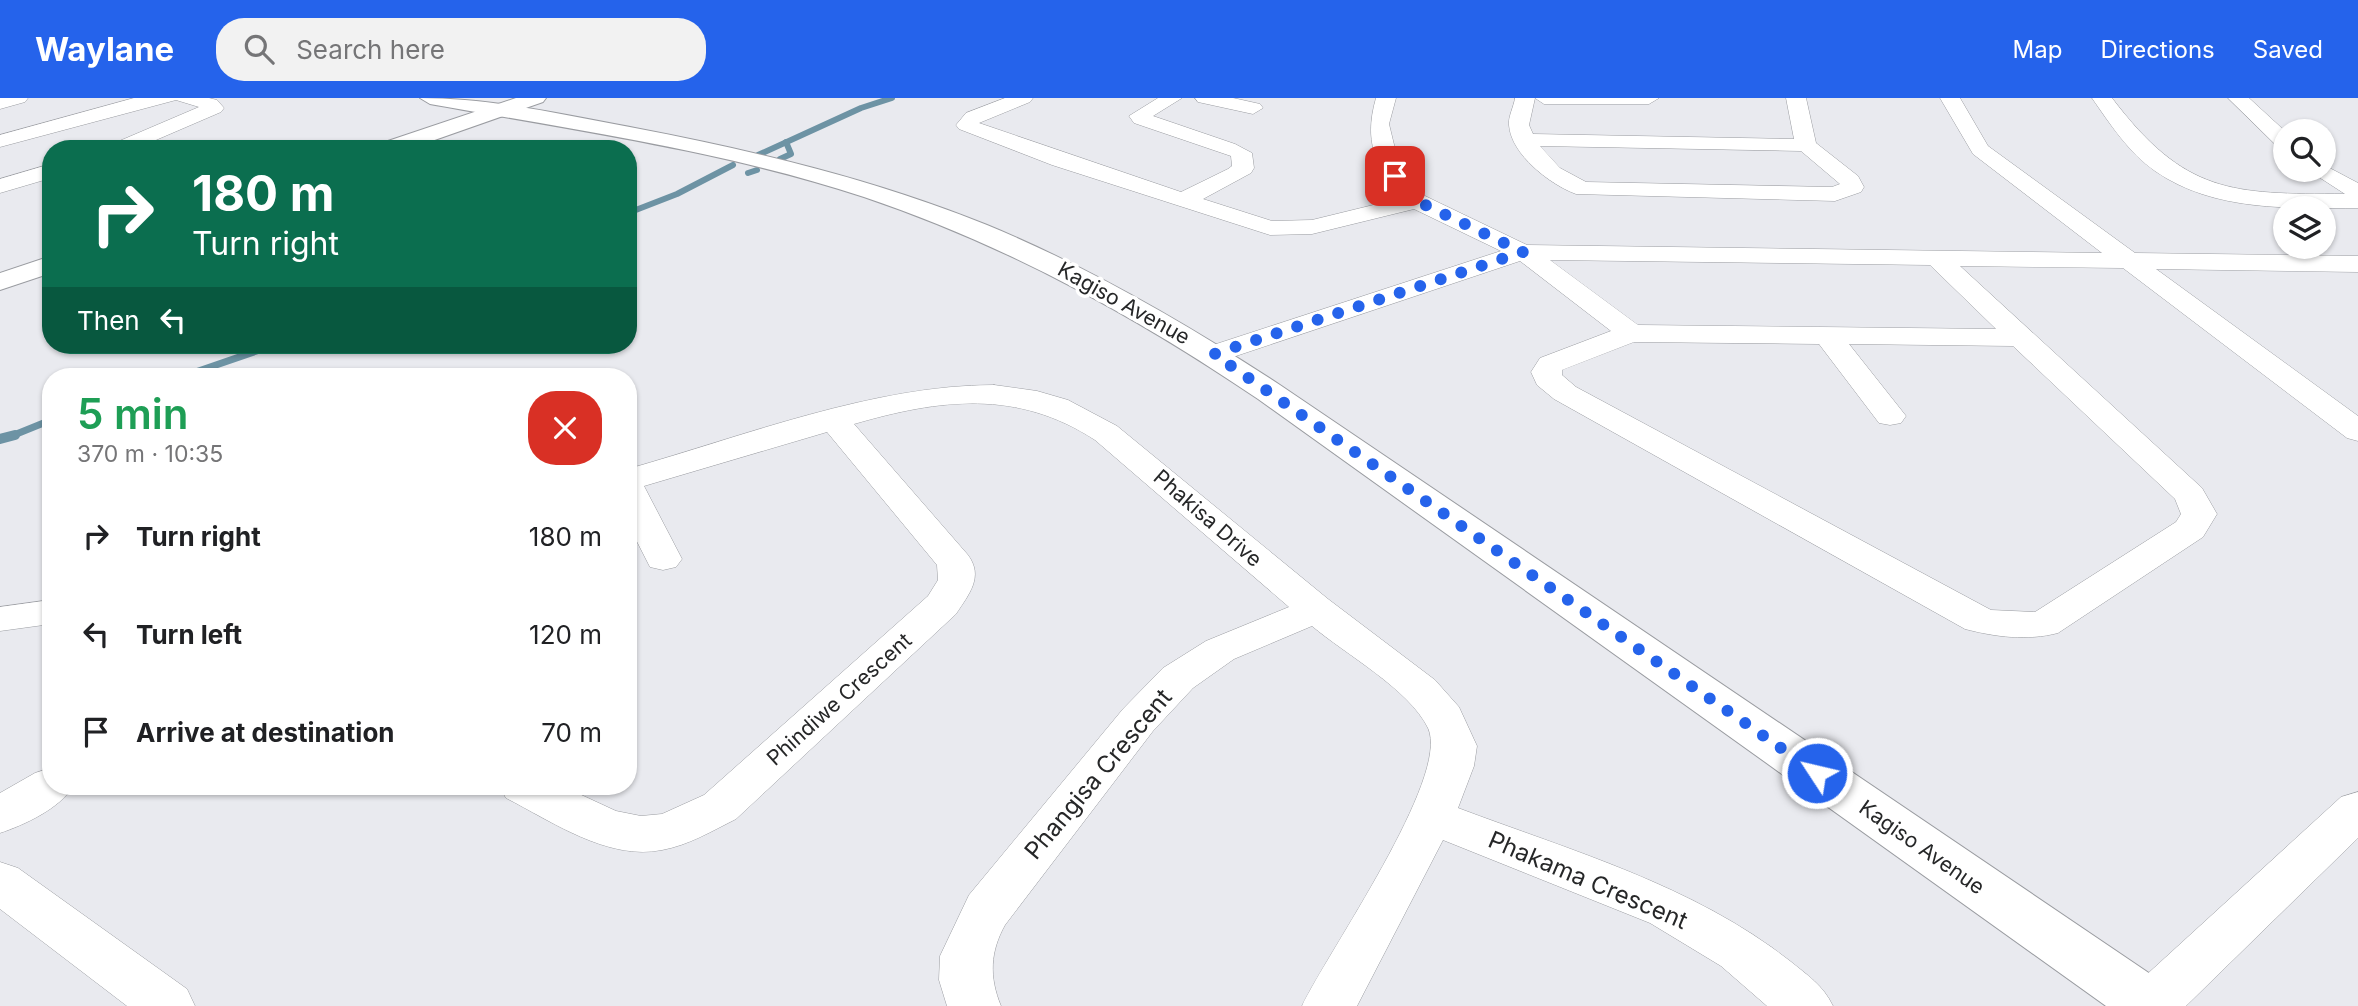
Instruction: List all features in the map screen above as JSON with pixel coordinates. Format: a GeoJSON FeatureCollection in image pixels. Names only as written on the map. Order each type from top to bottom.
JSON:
{"type":"FeatureCollection","features":[{"type":"Feature","properties":{"kind":"street"},"geometry":{"type":"LineString","coordinates":[[0,103],[18,98]]}},
{"type":"Feature","properties":{"kind":"street"},"geometry":{"type":"LineString","coordinates":[[0,141],[141,102],[168,98]]}},
{"type":"Feature","properties":{"kind":"street"},"geometry":{"type":"LineString","coordinates":[[138,140],[214,108],[210,104],[184,98]]}},
{"type":"Feature","properties":{"kind":"street","name":"Kagiso Avenue"},"geometry":{"type":"LineString","coordinates":[[430,98],[775,166],[928,211],[1010,244],[1097,284],[1214,354],[2151,1006]]}},
{"type":"Feature","properties":{"kind":"street"},"geometry":{"type":"LineString","coordinates":[[414,140],[536,98]]}},
{"type":"Feature","properties":{"kind":"street"},"geometry":{"type":"LineString","coordinates":[[1023,98],[973,117],[966,125],[1060,160],[1281,230],[1312,227],[1417,201]]}},
{"type":"Feature","properties":{"kind":"street"},"geometry":{"type":"LineString","coordinates":[[1172,98],[1139,116],[1141,119],[1241,153],[1243,160],[1243,168],[1236,174],[1182,200]]}},
{"type":"Feature","properties":{"kind":"street"},"geometry":{"type":"LineString","coordinates":[[1205,98],[1253,108]]}},
{"type":"Feature","properties":{"kind":"street"},"geometry":{"type":"LineString","coordinates":[[1386,98],[1379,124],[1387,162],[1399,182],[1417,201],[1523,252],[1631,333]]}},
{"type":"Feature","properties":{"kind":"street"},"geometry":{"type":"LineString","coordinates":[[1525,98],[1519,125],[1527,140],[1541,164],[1553,177],[1584,190],[1835,194],[1849,191],[1853,187],[1850,181],[1806,145],[1527,140]]}},
{"type":"Feature","properties":{"kind":"street"},"geometry":{"type":"LineString","coordinates":[[1544,98],[1649,98]]}},
{"type":"Feature","properties":{"kind":"street"},"geometry":{"type":"LineString","coordinates":[[1796,98],[1806,145]]}},
{"type":"Feature","properties":{"kind":"street"},"geometry":{"type":"LineString","coordinates":[[1950,98],[1980,150],[2358,431]]}},
{"type":"Feature","properties":{"kind":"street"},"geometry":{"type":"LineString","coordinates":[[2102,98],[2148,154],[2192,183],[2208,190],[2254,199],[2358,201]]}},
{"type":"Feature","properties":{"kind":"street"},"geometry":{"type":"LineString","coordinates":[[2238,98],[2273,132]]}},
{"type":"Feature","properties":{"kind":"street"},"geometry":{"type":"LineString","coordinates":[[0,186],[42,174]]}},
{"type":"Feature","properties":{"kind":"street"},"geometry":{"type":"LineString","coordinates":[[2336,180],[2358,192]]}},
{"type":"Feature","properties":{"kind":"street"},"geometry":{"type":"LineString","coordinates":[[1214,354],[1523,252],[2358,264]]}},
{"type":"Feature","properties":{"kind":"street"},"geometry":{"type":"LineString","coordinates":[[1936,257],[2190,495],[2199,514],[2190,529],[2044,624],[2024,626],[1979,620],[1957,610],[1642,437],[1565,393],[1548,379],[1546,372],[1550,364],[1631,333],[2021,338]]}},
{"type":"Feature","properties":{"kind":"street"},"geometry":{"type":"LineString","coordinates":[[0,282],[42,267]]}},
{"type":"Feature","properties":{"kind":"street"},"geometry":{"type":"LineString","coordinates":[[1827,335],[1890,416]]}},
{"type":"Feature","properties":{"kind":"street","name":"Phakisa Drive"},"geometry":{"type":"LineString","coordinates":[[637,477],[885,405],[960,395],[1014,396],[1055,405],[1104,429],[1316,610],[1410,682],[1448,723],[1455,746],[1452,768],[1431,816],[1329,1006]]}},
{"type":"Feature","properties":{"kind":"street","name":"Phindiwe Crescent"},"geometry":{"type":"LineString","coordinates":[[541,795],[600,824],[634,834],[661,833],[685,824],[720,807],[942,605],[956,586],[959,573],[955,563],[834,420]]}},
{"type":"Feature","properties":{"kind":"street"},"geometry":{"type":"LineString","coordinates":[[637,506],[663,559]]}},
{"type":"Feature","properties":{"kind":"street","name":"Phangisa Crescent"},"geometry":{"type":"LineString","coordinates":[[974,1006],[965,989],[964,959],[982,918],[1138,720],[1178,678],[1200,661],[1316,610]]}},
{"type":"Feature","properties":{"kind":"street"},"geometry":{"type":"LineString","coordinates":[[0,619],[42,613]]}},
{"type":"Feature","properties":{"kind":"street"},"geometry":{"type":"LineString","coordinates":[[0,815],[42,790]]}},
{"type":"Feature","properties":{"kind":"street"},"geometry":{"type":"LineString","coordinates":[[2151,1006],[2358,809]]}},
{"type":"Feature","properties":{"kind":"street","name":"Phakama Crescent"},"geometry":{"type":"LineString","coordinates":[[1431,816],[1668,909],[1739,951],[1805,1006]]}},
{"type":"Feature","properties":{"kind":"street"},"geometry":{"type":"LineString","coordinates":[[0,882],[169,1006]]}},
{"type":"Feature","properties":{"kind":"waterway"},"geometry":{"type":"LineString","coordinates":[[786,142],[861,108],[892,98]]}},
{"type":"Feature","properties":{"kind":"waterway"},"geometry":{"type":"LineString","coordinates":[[758,155],[786,142]]}},
{"type":"Feature","properties":{"kind":"waterway"},"geometry":{"type":"LineString","coordinates":[[780,159],[791,154],[786,142]]}},
{"type":"Feature","properties":{"kind":"waterway"},"geometry":{"type":"LineString","coordinates":[[637,210],[677,194],[733,165]]}},
{"type":"Feature","properties":{"kind":"waterway"},"geometry":{"type":"LineString","coordinates":[[748,173],[757,170]]}},
{"type":"Feature","properties":{"kind":"waterway"},"geometry":{"type":"LineString","coordinates":[[207,368],[248,354]]}},
{"type":"Feature","properties":{"kind":"waterway"},"geometry":{"type":"LineString","coordinates":[[12,436],[42,424]]}},
{"type":"Feature","properties":{"kind":"waterway"},"geometry":{"type":"LineString","coordinates":[[0,439],[12,436]]}},
{"type":"Feature","properties":{"kind":"route"},"geometry":{"type":"LineString","coordinates":[[1395,176],[1417,201],[1523,252],[1214,354],[1817,773]]}}]}
